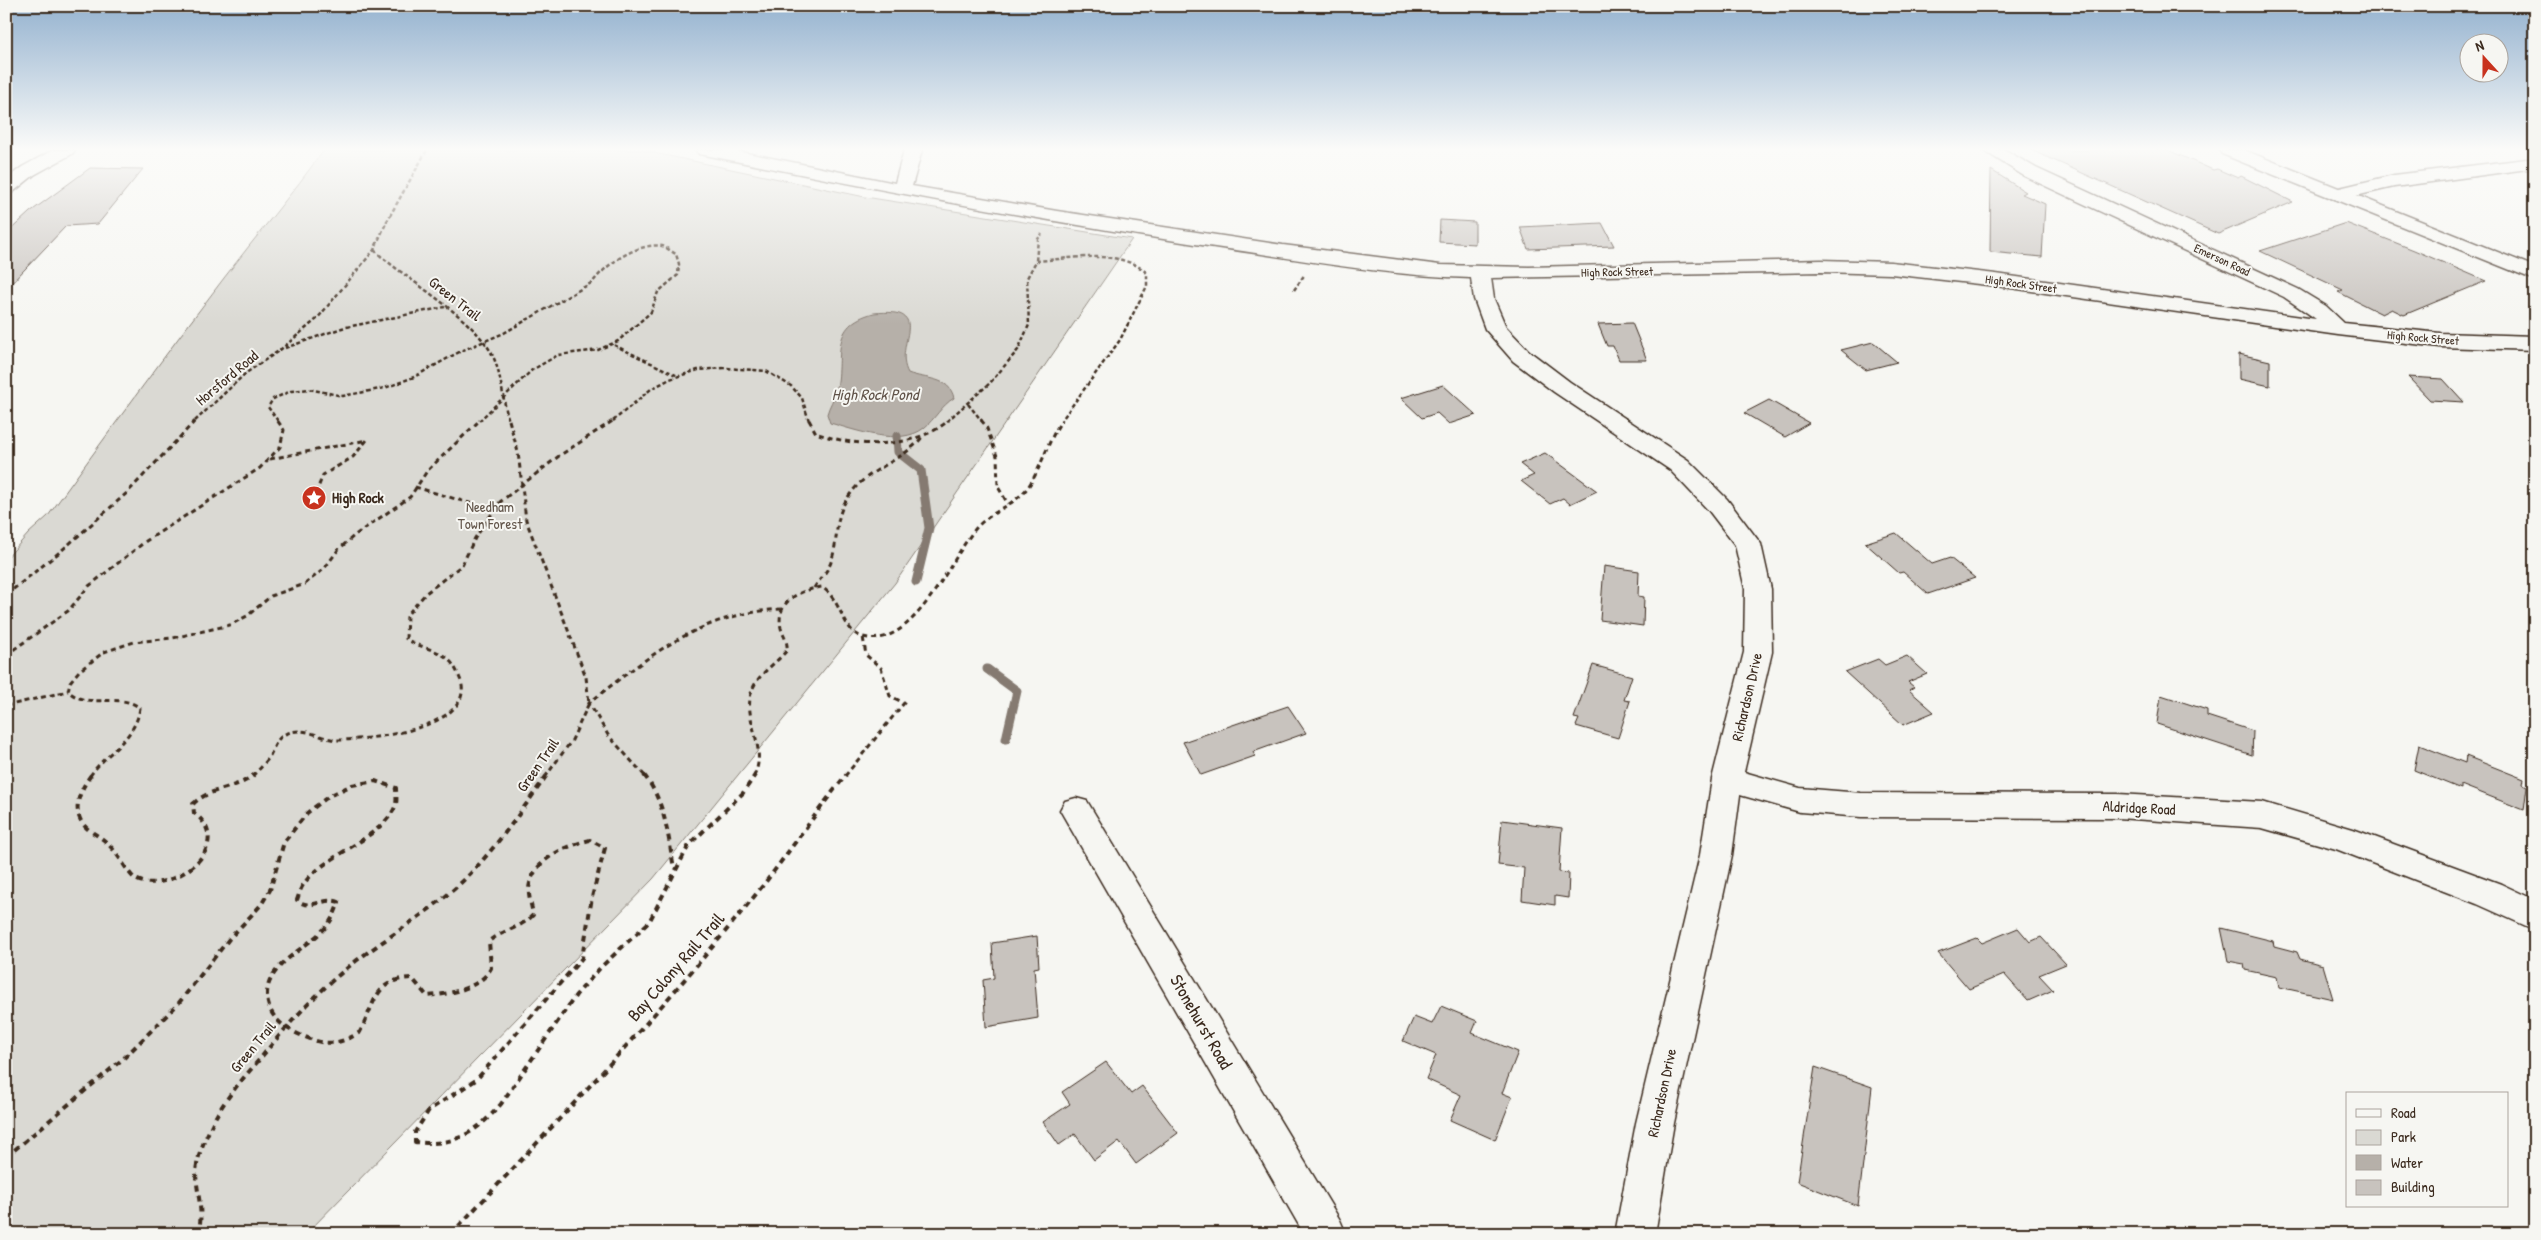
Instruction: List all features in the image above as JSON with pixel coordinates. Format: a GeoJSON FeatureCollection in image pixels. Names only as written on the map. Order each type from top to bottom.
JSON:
{"type":"FeatureCollection","features":[{"type":"Feature","properties":{"kind":"street","name":"High Rock Street"},"geometry":{"type":"LineString","coordinates":[[1005,208],[1243,245],[1440,271],[1589,272],[1822,266],[1891,268],[1996,280],[2338,329],[2440,340],[2535,343]]}},
{"type":"Feature","properties":{"kind":"street","name":"Emerson Road"},"geometry":{"type":"LineString","coordinates":[[2107,208],[2291,293],[2319,310],[2338,329]]}},
{"type":"Feature","properties":{"kind":"street"},"geometry":{"type":"LineString","coordinates":[[2372,208],[2535,274]]}},
{"type":"Feature","properties":{"kind":"street","name":"Richardson Drive"},"geometry":{"type":"LineString","coordinates":[[1480,272],[1484,299],[1496,329],[1521,356],[1562,387],[1679,465],[1718,505],[1748,544],[1758,589],[1758,652],[1727,779],[1716,855],[1655,1123],[1635,1234]]}},
{"type":"Feature","properties":{"kind":"street","name":"Aldridge Road"},"geometry":{"type":"LineString","coordinates":[[1727,779],[1800,800],[1861,805],[2118,806],[2262,815],[2342,838],[2490,894],[2535,916]]}},
{"type":"Feature","properties":{"kind":"street","name":"Stonehurst Road"},"geometry":{"type":"LineString","coordinates":[[1076,810],[1326,1234]]}},
{"type":"Feature","properties":{"kind":"path","name":"Horsford Road"},"geometry":{"type":"LineString","coordinates":[[6,595],[61,551],[127,493],[179,436],[246,373],[280,350],[317,319],[374,250],[394,208]]}},
{"type":"Feature","properties":{"kind":"path"},"geometry":{"type":"LineString","coordinates":[[6,655],[68,611],[89,586],[146,541],[253,474],[269,459],[280,447],[284,435],[281,426],[269,411],[269,404],[284,393],[309,390],[343,396],[369,392],[414,377],[504,333],[593,282],[602,269],[621,256],[656,246],[672,250],[678,257],[678,275],[658,292],[655,297],[654,308],[646,317],[614,344],[590,352],[558,355],[547,359],[530,372],[427,471],[404,501],[342,546],[324,569],[305,584],[271,596],[247,616],[230,625],[181,637],[134,642],[104,652],[79,671],[70,682],[68,691],[72,697],[83,701],[118,700],[137,705],[140,708],[139,717],[130,733],[92,770],[85,780],[77,806],[78,818],[86,828],[107,842],[137,881],[146,883],[177,876],[200,861],[206,844],[208,831],[206,824],[203,819],[194,813],[193,804],[204,795],[242,783],[250,777],[270,756],[275,742],[282,734],[306,730],[334,740],[376,736],[437,722],[460,703],[463,691],[456,668],[445,656],[406,639],[405,620],[419,600],[462,565],[475,538],[493,510],[521,485],[569,449],[607,426],[651,389],[679,376],[698,370],[717,369],[758,369],[775,375],[791,386],[804,403],[811,426],[823,436],[854,443],[883,444],[923,436],[943,425],[968,404],[1009,363],[1018,350],[1030,326],[1027,278],[1036,261],[1038,239],[1057,217]]}},
{"type":"Feature","properties":{"kind":"path","name":"Green Trail"},"geometry":{"type":"LineString","coordinates":[[197,1234],[200,1227],[200,1208],[196,1172],[209,1130],[231,1093],[287,1026],[325,987],[359,959],[427,912],[466,878],[512,823],[564,750],[589,703],[586,677],[526,520],[518,452],[502,400],[496,361],[485,341],[470,325],[393,268],[374,250]]}},
{"type":"Feature","properties":{"kind":"path"},"geometry":{"type":"LineString","coordinates":[[6,1157],[91,1087],[160,1024],[184,998],[237,930],[261,905],[273,883],[285,841],[303,817],[328,797],[348,787],[364,782],[388,782],[396,788],[398,793],[397,800],[391,813],[375,831],[305,880],[297,892],[297,900],[302,905],[309,907],[329,899],[339,902],[336,914],[329,927],[276,969],[265,985],[265,998],[276,1020],[317,1041],[340,1042],[360,1032],[371,1003],[382,989],[394,981],[412,978],[427,996],[452,992],[482,980],[491,968],[488,951],[489,941],[499,932],[522,926],[533,915],[529,890],[530,883],[538,869],[551,856],[568,846],[590,840],[604,848],[605,853],[592,896],[588,940],[582,958],[476,1080],[430,1110],[414,1132],[415,1142],[440,1145],[457,1140],[489,1118],[516,1085],[542,1042],[586,982],[639,934],[649,922],[658,907],[674,869],[690,843],[745,790],[756,774],[760,760],[759,746],[748,706],[757,680],[787,650],[787,640],[780,626],[781,609],[793,595],[813,588],[827,589],[836,597],[846,624],[862,636],[871,638],[887,635],[911,622],[932,596],[948,566],[978,526],[1029,486],[1051,437],[1116,348],[1150,277],[1148,272],[1139,265],[1117,259],[1036,261]]}},
{"type":"Feature","properties":{"kind":"path"},"geometry":{"type":"LineString","coordinates":[[280,350],[335,330],[445,307]]}},
{"type":"Feature","properties":{"kind":"path"},"geometry":{"type":"LineString","coordinates":[[614,344],[679,376]]}},
{"type":"Feature","properties":{"kind":"path"},"geometry":{"type":"LineString","coordinates":[[968,404],[986,426],[997,456],[996,478],[1008,504]]}},
{"type":"Feature","properties":{"kind":"path"},"geometry":{"type":"LineString","coordinates":[[813,588],[831,563],[836,524],[843,505],[852,491],[876,468],[914,448],[923,436]]}},
{"type":"Feature","properties":{"kind":"path"},"geometry":{"type":"LineString","coordinates":[[269,459],[367,440],[353,457],[323,475],[314,498]]}},
{"type":"Feature","properties":{"kind":"path"},"geometry":{"type":"LineString","coordinates":[[415,488],[493,510]]}},
{"type":"Feature","properties":{"kind":"path"},"geometry":{"type":"LineString","coordinates":[[674,869],[660,806],[649,780],[613,743],[596,721],[589,703],[652,654],[695,629],[752,612],[781,609]]}},
{"type":"Feature","properties":{"kind":"path","name":"Bay Colony Rail Trail"},"geometry":{"type":"LineString","coordinates":[[451,1234],[632,1039],[706,954],[749,903],[816,812],[904,703],[890,696],[881,668],[866,655],[862,636]]}},
{"type":"Feature","properties":{"kind":"path"},"geometry":{"type":"LineString","coordinates":[[6,706],[68,691]]}},
{"type":"Feature","properties":{"kind":"green space","name":"Needham Town Forest"},"geometry":{"type":"Polygon","coordinates":[[[280,208],[934,208],[1132,239],[895,583],[653,879],[306,1234],[6,1234],[6,559],[28,534],[48,516],[236,262],[280,208]]]}},
{"type":"Feature","properties":{"kind":"water","name":"High Rock Pond"},"geometry":{"type":"Polygon","coordinates":[[[874,313],[893,313],[903,316],[908,322],[904,362],[908,373],[942,382],[951,391],[954,398],[945,405],[932,421],[914,434],[890,437],[864,433],[830,423],[827,414],[836,392],[841,344],[844,334],[850,325],[859,318],[874,313]]]}},
{"type":"Feature","properties":{"kind":"building"},"geometry":{"type":"Polygon","coordinates":[[[36,208],[111,208],[98,224],[66,226],[6,289],[6,234],[36,208]]]}},
{"type":"Feature","properties":{"kind":"building"},"geometry":{"type":"Polygon","coordinates":[[[1991,208],[2045,208],[2042,257],[1990,252],[1991,208]]]}},
{"type":"Feature","properties":{"kind":"building"},"geometry":{"type":"Polygon","coordinates":[[[2160,208],[2279,208],[2218,234],[2160,208]]]}},
{"type":"Feature","properties":{"kind":"building"},"geometry":{"type":"Polygon","coordinates":[[[1440,220],[1475,222],[1475,244],[1439,242],[1440,220]]]}},
{"type":"Feature","properties":{"kind":"building"},"geometry":{"type":"Polygon","coordinates":[[[1602,223],[1614,246],[1528,249],[1520,227],[1602,223]]]}},
{"type":"Feature","properties":{"kind":"building"},"geometry":{"type":"Polygon","coordinates":[[[2346,223],[2486,281],[2404,315],[2392,309],[2382,314],[2338,292],[2343,290],[2260,251],[2346,223]]]}},
{"type":"Feature","properties":{"kind":"building"},"geometry":{"type":"Polygon","coordinates":[[[1632,323],[1647,360],[1619,360],[1613,346],[1607,346],[1598,324],[1632,323]]]}},
{"type":"Feature","properties":{"kind":"building"},"geometry":{"type":"Polygon","coordinates":[[[1873,342],[1897,362],[1866,370],[1841,350],[1873,342]]]}},
{"type":"Feature","properties":{"kind":"building"},"geometry":{"type":"Polygon","coordinates":[[[2239,354],[2270,361],[2270,386],[2239,379],[2239,354]]]}},
{"type":"Feature","properties":{"kind":"building"},"geometry":{"type":"Polygon","coordinates":[[[2408,377],[2443,379],[2464,402],[2430,400],[2408,377]]]}},
{"type":"Feature","properties":{"kind":"building"},"geometry":{"type":"Polygon","coordinates":[[[1443,385],[1476,415],[1449,424],[1437,413],[1422,418],[1401,398],[1443,385]]]}},
{"type":"Feature","properties":{"kind":"building"},"geometry":{"type":"Polygon","coordinates":[[[1769,400],[1809,423],[1785,437],[1744,413],[1769,400]]]}},
{"type":"Feature","properties":{"kind":"building"},"geometry":{"type":"Polygon","coordinates":[[[1545,453],[1597,491],[1570,504],[1563,498],[1550,504],[1521,481],[1534,475],[1520,464],[1545,453]]]}},
{"type":"Feature","properties":{"kind":"building"},"geometry":{"type":"Polygon","coordinates":[[[1896,533],[1932,564],[1950,558],[1975,578],[1928,594],[1903,572],[1899,573],[1865,543],[1896,533]]]}},
{"type":"Feature","properties":{"kind":"building"},"geometry":{"type":"Polygon","coordinates":[[[1604,566],[1639,571],[1638,596],[1644,597],[1643,626],[1600,620],[1604,566]]]}},
{"type":"Feature","properties":{"kind":"building"},"geometry":{"type":"Polygon","coordinates":[[[1907,656],[1927,674],[1908,682],[1914,687],[1909,690],[1934,712],[1903,725],[1845,672],[1878,659],[1885,665],[1907,656]]]}},
{"type":"Feature","properties":{"kind":"building"},"geometry":{"type":"Polygon","coordinates":[[[1593,665],[1632,676],[1624,700],[1630,701],[1618,738],[1576,726],[1579,719],[1574,718],[1593,665]]]}},
{"type":"Feature","properties":{"kind":"building"},"geometry":{"type":"Polygon","coordinates":[[[2161,695],[2207,710],[2207,716],[2253,731],[2252,755],[2157,724],[2161,695]]]}},
{"type":"Feature","properties":{"kind":"building"},"geometry":{"type":"Polygon","coordinates":[[[1288,706],[1306,733],[1253,752],[1255,756],[1201,775],[1183,742],[1288,706]]]}},
{"type":"Feature","properties":{"kind":"building"},"geometry":{"type":"Polygon","coordinates":[[[2419,745],[2465,763],[2466,756],[2524,779],[2523,784],[2527,786],[2524,810],[2461,785],[2461,789],[2414,770],[2419,745]]]}},
{"type":"Feature","properties":{"kind":"building"},"geometry":{"type":"Polygon","coordinates":[[[1502,820],[1562,828],[1559,872],[1569,873],[1568,898],[1555,896],[1555,905],[1522,900],[1524,868],[1498,865],[1502,820]]]}},
{"type":"Feature","properties":{"kind":"building"},"geometry":{"type":"Polygon","coordinates":[[[2018,928],[2030,942],[2041,937],[2066,964],[2039,975],[2053,990],[2028,1001],[2004,974],[1969,989],[1938,953],[1977,938],[1982,943],[2018,928]]]}},
{"type":"Feature","properties":{"kind":"building"},"geometry":{"type":"Polygon","coordinates":[[[2221,928],[2273,941],[2274,946],[2297,952],[2300,959],[2323,965],[2333,999],[2279,987],[2277,977],[2245,970],[2244,964],[2228,961],[2221,928]]]}},
{"type":"Feature","properties":{"kind":"building"},"geometry":{"type":"Polygon","coordinates":[[[1037,936],[1039,967],[1034,968],[1038,1018],[986,1027],[983,980],[994,978],[992,943],[1037,936]]]}},
{"type":"Feature","properties":{"kind":"building"},"geometry":{"type":"Polygon","coordinates":[[[1441,1006],[1477,1021],[1472,1033],[1518,1052],[1502,1093],[1512,1097],[1495,1140],[1450,1120],[1461,1095],[1426,1079],[1436,1055],[1403,1041],[1414,1017],[1432,1024],[1441,1006]]]}},
{"type":"Feature","properties":{"kind":"building"},"geometry":{"type":"Polygon","coordinates":[[[1106,1062],[1131,1094],[1142,1086],[1178,1133],[1136,1164],[1119,1141],[1094,1160],[1075,1134],[1059,1145],[1043,1122],[1070,1104],[1062,1092],[1106,1062]]]}},
{"type":"Feature","properties":{"kind":"building"},"geometry":{"type":"Polygon","coordinates":[[[1815,1067],[1872,1087],[1858,1206],[1797,1182],[1815,1067]]]}},
{"type":"Feature","properties":{"kind":"waterway"},"geometry":{"type":"LineString","coordinates":[[897,436],[898,452],[921,470],[929,528],[916,582]]}},
{"type":"Feature","properties":{"kind":"waterway"},"geometry":{"type":"LineString","coordinates":[[987,669],[1017,691],[1006,739]]}},
{"type":"Feature","properties":{"kind":"place","name":"High Rock"},"geometry":{"type":"Point","coordinates":[314,498]}}]}
